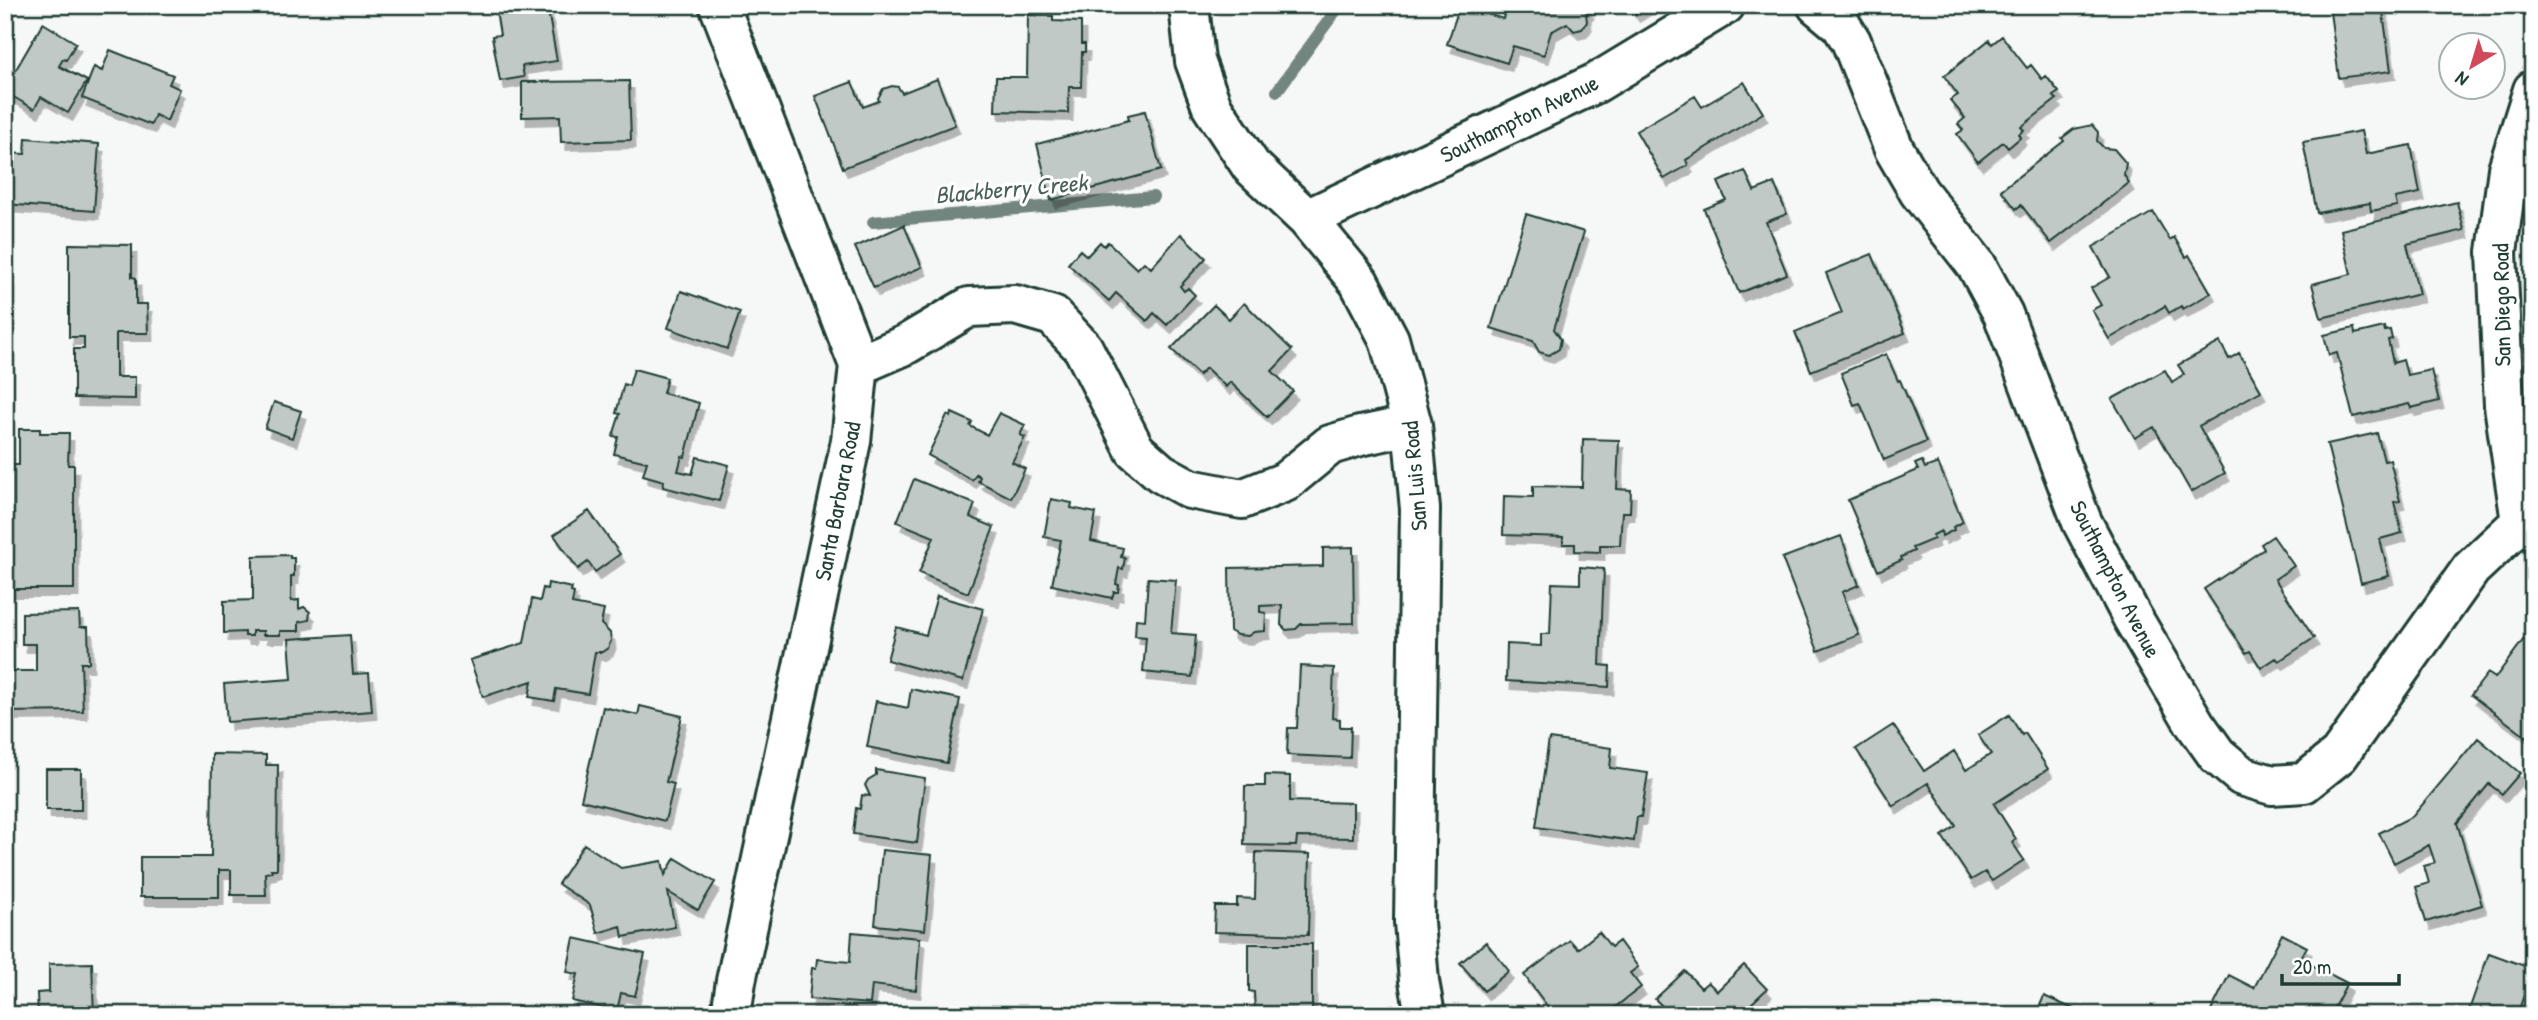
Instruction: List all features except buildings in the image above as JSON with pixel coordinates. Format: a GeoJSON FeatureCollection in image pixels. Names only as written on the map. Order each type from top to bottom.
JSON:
{"type":"FeatureCollection","features":[{"type":"Feature","properties":{"kind":"street","name":"Santa Barbara Road"},"geometry":{"type":"LineString","coordinates":[[719,5],[859,365],[852,441],[731,1015]]}},
{"type":"Feature","properties":{"kind":"street","name":"San Luis Road"},"geometry":{"type":"LineString","coordinates":[[1189,5],[1195,61],[1212,107],[1251,166],[1307,219],[1359,282],[1389,339],[1412,425],[1420,509],[1414,922],[1425,1015]]}},
{"type":"Feature","properties":{"kind":"street","name":"Southampton Avenue"},"geometry":{"type":"LineString","coordinates":[[1307,219],[1595,83],[1725,5]]}},
{"type":"Feature","properties":{"kind":"street","name":"Southampton Avenue"},"geometry":{"type":"LineString","coordinates":[[1818,5],[1841,25],[1851,41],[1894,149],[1919,192],[1977,266],[2003,314],[2082,522],[2132,617],[2195,724],[2217,755],[2242,776],[2272,785],[2304,783],[2339,755],[2471,569],[2527,522]]}},
{"type":"Feature","properties":{"kind":"street","name":"San Diego Road"},"geometry":{"type":"LineString","coordinates":[[2527,522],[2504,405],[2497,252],[2508,169],[2533,90]]}},
{"type":"Feature","properties":{"kind":"street"},"geometry":{"type":"LineString","coordinates":[[859,365],[905,345],[969,307],[1015,304],[1054,316],[1083,348],[1135,450],[1161,473],[1190,489],[1242,499],[1285,482],[1330,445],[1412,425]]}},
{"type":"Feature","properties":{"kind":"waterway","name":"Blackberry Creek"},"geometry":{"type":"LineString","coordinates":[[1277,91],[1340,5]]}},
{"type":"Feature","properties":{"kind":"waterway","name":"Blackberry Creek"},"geometry":{"type":"LineString","coordinates":[[873,222],[1153,197]]}}]}
